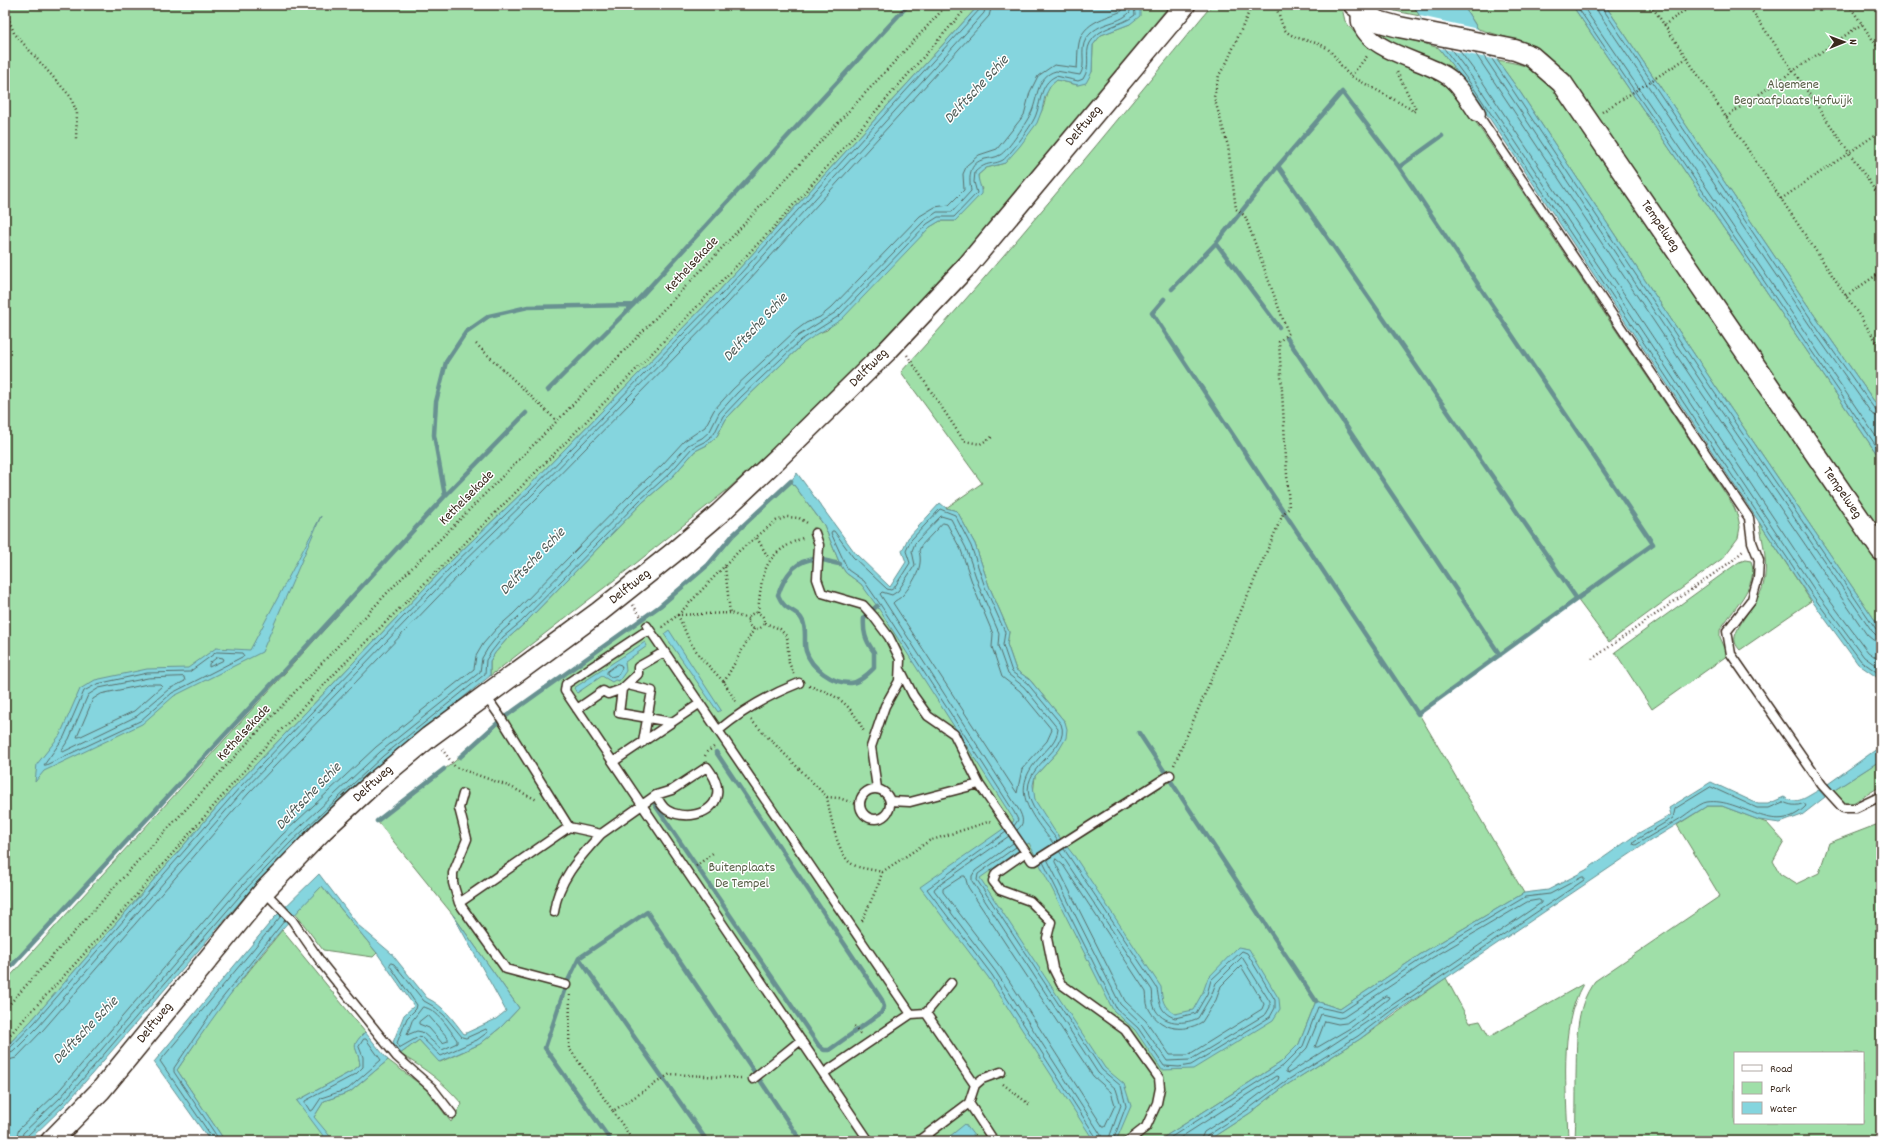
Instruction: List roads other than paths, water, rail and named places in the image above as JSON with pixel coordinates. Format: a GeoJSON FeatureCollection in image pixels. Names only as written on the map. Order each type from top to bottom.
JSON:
{"type":"FeatureCollection","features":[{"type":"Feature","properties":{"kind":"street","name":"Delftweg"},"geometry":{"type":"LineString","coordinates":[[51,1141],[101,1090],[270,897],[302,850],[375,782],[429,737],[598,612],[673,553],[725,508],[888,350],[968,265],[1185,5]]}},
{"type":"Feature","properties":{"kind":"street","name":"Tempelweg"},"geometry":{"type":"LineString","coordinates":[[1357,7],[1377,21],[1427,33],[1516,50],[1530,56],[1562,83],[1881,550]]}},
{"type":"Feature","properties":{"kind":"street","name":"Tempelweg"},"geometry":{"type":"LineString","coordinates":[[1357,7],[1360,21],[1378,49],[1429,66],[1450,79],[1464,94],[1477,113]]}},
{"type":"Feature","properties":{"kind":"lane","name":"Tempelweg"},"geometry":{"type":"LineString","coordinates":[[1477,113],[1748,518],[1752,542],[1759,560],[1758,578],[1752,599],[1727,631],[1731,654],[1822,785],[1842,808],[1856,808],[1881,796]]}},
{"type":"Feature","properties":{"kind":"lane"},"geometry":{"type":"LineString","coordinates":[[815,533],[819,544],[820,554],[817,579],[822,593],[863,605],[889,637],[900,659],[899,681],[885,706],[871,747],[877,788]]}},
{"type":"Feature","properties":{"kind":"lane"},"geometry":{"type":"LineString","coordinates":[[869,1141],[565,691],[566,684],[649,629],[911,1014]]}},
{"type":"Feature","properties":{"kind":"lane"},"geometry":{"type":"LineString","coordinates":[[577,709],[603,691],[608,694],[625,687],[638,674],[638,667],[664,652]]}},
{"type":"Feature","properties":{"kind":"lane"},"geometry":{"type":"LineString","coordinates":[[900,671],[913,695],[928,716],[954,734],[979,784],[1032,861],[1035,861],[1170,775]]}},
{"type":"Feature","properties":{"kind":"lane"},"geometry":{"type":"LineString","coordinates":[[719,730],[742,711],[778,692],[799,684]]}},
{"type":"Feature","properties":{"kind":"lane"},"geometry":{"type":"LineString","coordinates":[[625,687],[652,691],[643,742]]}},
{"type":"Feature","properties":{"kind":"lane"},"geometry":{"type":"LineString","coordinates":[[625,687],[619,713],[671,722]]}},
{"type":"Feature","properties":{"kind":"lane"},"geometry":{"type":"LineString","coordinates":[[485,696],[499,714],[570,827],[601,834]]}},
{"type":"Feature","properties":{"kind":"lane"},"geometry":{"type":"LineString","coordinates":[[613,762],[699,704]]}},
{"type":"Feature","properties":{"kind":"lane"},"geometry":{"type":"LineString","coordinates":[[554,912],[556,897],[562,882],[580,857],[601,834],[656,795],[672,790],[707,767],[715,778],[717,796],[713,803],[701,813],[685,815],[676,814],[662,807],[656,795]]}},
{"type":"Feature","properties":{"kind":"lane"},"geometry":{"type":"LineString","coordinates":[[890,801],[910,802],[979,784]]}},
{"type":"Feature","properties":{"kind":"lane"},"geometry":{"type":"LineString","coordinates":[[877,788],[884,790],[890,796],[890,801],[884,816],[878,819],[870,818],[863,814],[859,805],[866,793],[877,788]]}},
{"type":"Feature","properties":{"kind":"lane"},"geometry":{"type":"LineString","coordinates":[[463,794],[460,808],[467,839],[453,873],[453,883],[459,903],[506,969],[566,985]]}},
{"type":"Feature","properties":{"kind":"lane"},"geometry":{"type":"LineString","coordinates":[[459,903],[570,827]]}},
{"type":"Feature","properties":{"kind":"lane"},"geometry":{"type":"LineString","coordinates":[[1025,850],[996,873],[993,881],[1000,890],[1030,901],[1051,922],[1047,938],[1053,968],[1061,984],[1125,1030],[1159,1078],[1160,1088],[1157,1104],[1146,1127],[1128,1141]]}},
{"type":"Feature","properties":{"kind":"lane"},"geometry":{"type":"LineString","coordinates":[[270,897],[292,920],[323,965],[371,1027],[397,1057],[432,1088],[452,1114]]}},
{"type":"Feature","properties":{"kind":"lane"},"geometry":{"type":"LineString","coordinates":[[824,1073],[911,1014],[926,1013],[951,983]]}},
{"type":"Feature","properties":{"kind":"lane"},"geometry":{"type":"LineString","coordinates":[[926,1013],[975,1085]]}},
{"type":"Feature","properties":{"kind":"lane"},"geometry":{"type":"LineString","coordinates":[[753,1079],[801,1040]]}},
{"type":"Feature","properties":{"kind":"lane"},"geometry":{"type":"LineString","coordinates":[[915,1141],[921,1139],[969,1103],[975,1085],[988,1077],[1001,1072]]}},
{"type":"Feature","properties":{"kind":"lane"},"geometry":{"type":"LineString","coordinates":[[969,1103],[994,1141]]}},
{"type":"Feature","properties":{"kind":"water","name":"Delftsche Schie"},"geometry":{"type":"Polygon","coordinates":[[[979,5],[1137,5],[1140,9],[1140,16],[1130,24],[1101,35],[1093,45],[1092,72],[1086,83],[1078,85],[1057,80],[1051,85],[1045,96],[1037,123],[1005,163],[986,168],[978,175],[981,194],[955,221],[940,221],[930,227],[842,319],[804,343],[726,419],[717,436],[707,445],[695,451],[673,476],[643,502],[523,625],[506,640],[490,661],[490,676],[386,759],[293,846],[247,894],[66,1104],[28,1141],[5,1141],[5,1048],[32,1020],[237,784],[448,564],[527,488],[718,292],[979,5]]]}},
{"type":"Feature","properties":{"kind":"water"},"geometry":{"type":"Polygon","coordinates":[[[1413,5],[1463,5],[1497,60],[1520,92],[1716,387],[1881,629],[1881,680],[1858,664],[1807,594],[1470,89],[1439,48],[1413,5]]]}},
{"type":"Feature","properties":{"kind":"water"},"geometry":{"type":"Polygon","coordinates":[[[1572,5],[1605,5],[1825,331],[1881,411],[1881,460],[1572,5]]]}},
{"type":"Feature","properties":{"kind":"water"},"geometry":{"type":"Polygon","coordinates":[[[797,473],[856,554],[890,587],[906,562],[902,551],[908,538],[940,503],[946,508],[957,511],[975,544],[989,586],[1009,632],[1007,644],[1016,670],[1029,679],[1065,722],[1067,729],[1066,738],[1059,750],[1035,776],[1033,785],[1035,800],[1054,830],[1075,857],[1161,987],[1166,1006],[1175,1014],[1193,1010],[1203,992],[1208,978],[1238,947],[1249,949],[1279,999],[1280,1009],[1273,1020],[1193,1069],[1162,1070],[1135,1030],[1113,1010],[1029,843],[980,878],[1105,1068],[1124,1084],[1131,1106],[1116,1141],[1094,1141],[988,977],[920,887],[1014,820],[877,606],[861,584],[846,573],[840,564],[824,525],[791,481],[797,473]]]}},
{"type":"Feature","properties":{"kind":"water"},"geometry":{"type":"Polygon","coordinates":[[[321,516],[262,652],[174,696],[142,724],[44,771],[35,782],[37,764],[60,735],[80,689],[95,680],[147,669],[188,668],[216,648],[250,650],[321,516]]]}},
{"type":"Feature","properties":{"kind":"water"},"geometry":{"type":"Polygon","coordinates":[[[669,630],[721,710],[718,712],[664,634],[669,630]]]}},
{"type":"Feature","properties":{"kind":"water"},"geometry":{"type":"Polygon","coordinates":[[[645,642],[647,646],[625,662],[626,671],[619,681],[615,680],[612,682],[602,676],[577,693],[574,688],[645,642]]]}},
{"type":"Feature","properties":{"kind":"water"},"geometry":{"type":"Polygon","coordinates":[[[1881,746],[1881,760],[1833,791],[1828,784],[1881,746]]]}},
{"type":"Feature","properties":{"kind":"water"},"geometry":{"type":"Polygon","coordinates":[[[1711,782],[1758,804],[1768,804],[1784,797],[1793,801],[1802,800],[1819,790],[1825,797],[1802,815],[1780,823],[1759,820],[1722,806],[1707,806],[1645,844],[1394,1013],[1360,1039],[1285,1086],[1250,1113],[1207,1141],[1158,1141],[1280,1063],[1299,1044],[1316,1001],[1340,1009],[1427,950],[1524,893],[1548,890],[1586,870],[1637,834],[1671,815],[1669,808],[1711,782]]]}},
{"type":"Feature","properties":{"kind":"water"},"geometry":{"type":"Polygon","coordinates":[[[319,874],[358,925],[391,953],[427,998],[443,1009],[464,1034],[496,1019],[506,1011],[453,915],[519,1008],[501,1027],[480,1044],[439,1062],[419,1040],[400,1054],[392,1045],[404,1015],[414,1006],[377,953],[322,886],[282,929],[245,974],[177,1070],[225,1141],[210,1141],[154,1062],[274,918],[319,874]]]}},
{"type":"Feature","properties":{"kind":"water"},"geometry":{"type":"Polygon","coordinates":[[[365,1032],[388,1060],[350,1092],[324,1101],[314,1117],[334,1141],[327,1141],[297,1101],[354,1070],[360,1065],[355,1045],[365,1032]]]}},
{"type":"Feature","properties":{"kind":"water"},"geometry":{"type":"Polygon","coordinates":[[[965,1124],[978,1141],[944,1141],[965,1124]]]}},
{"type":"Feature","properties":{"kind":"waterway"},"geometry":{"type":"LineString","coordinates":[[548,390],[633,305],[908,5]]}},
{"type":"Feature","properties":{"kind":"waterway"},"geometry":{"type":"LineString","coordinates":[[1164,299],[1152,313],[1418,714],[1653,544],[1399,167],[1342,92],[1278,166]]}},
{"type":"Feature","properties":{"kind":"waterway"},"geometry":{"type":"LineString","coordinates":[[1399,167],[1442,136]]}},
{"type":"Feature","properties":{"kind":"waterway"},"geometry":{"type":"LineString","coordinates":[[1172,289],[1216,243],[1278,166],[1577,599]]}},
{"type":"Feature","properties":{"kind":"waterway"},"geometry":{"type":"LineString","coordinates":[[1216,243],[1279,327]]}},
{"type":"Feature","properties":{"kind":"waterway"},"geometry":{"type":"LineString","coordinates":[[445,496],[434,435],[436,402],[446,362],[466,332],[489,316],[528,307],[633,305]]}},
{"type":"Feature","properties":{"kind":"waterway"},"geometry":{"type":"LineString","coordinates":[[1287,338],[1500,655]]}},
{"type":"Feature","properties":{"kind":"waterway"},"geometry":{"type":"LineString","coordinates":[[5,973],[445,496],[526,413]]}},
{"type":"Feature","properties":{"kind":"waterway"},"geometry":{"type":"LineString","coordinates":[[460,757],[502,719],[660,606],[708,565],[733,535],[791,481]]}},
{"type":"Feature","properties":{"kind":"waterway"},"geometry":{"type":"LineString","coordinates":[[840,564],[818,559],[803,562],[797,565],[787,575],[778,595],[784,604],[801,618],[805,630],[806,651],[818,669],[830,678],[837,681],[851,683],[861,679],[874,668],[874,652],[868,644],[865,636],[864,617],[877,606]]}},
{"type":"Feature","properties":{"kind":"waterway"},"geometry":{"type":"LineString","coordinates":[[1139,733],[1316,1001]]}},
{"type":"Feature","properties":{"kind":"waterway"},"geometry":{"type":"LineString","coordinates":[[655,805],[819,1046],[824,1050],[829,1050],[881,1013],[884,1007],[882,1000],[716,752]]}},
{"type":"Feature","properties":{"kind":"waterway"},"geometry":{"type":"LineString","coordinates":[[377,821],[444,769]]}},
{"type":"Feature","properties":{"kind":"waterway"},"geometry":{"type":"LineString","coordinates":[[611,1141],[545,1048],[566,985],[579,958],[647,912],[801,1141]]}},
{"type":"Feature","properties":{"kind":"waterway"},"geometry":{"type":"LineString","coordinates":[[579,958],[707,1141]]}},
{"type":"Feature","properties":{"kind":"park label","name":"Algemene Begraafplaats Hofwijk"},"geometry":{"type":"Point","coordinates":[1793,94]}},
{"type":"Feature","properties":{"kind":"park label","name":"Buitenplaats De Tempel"},"geometry":{"type":"Point","coordinates":[742,876]}}]}
